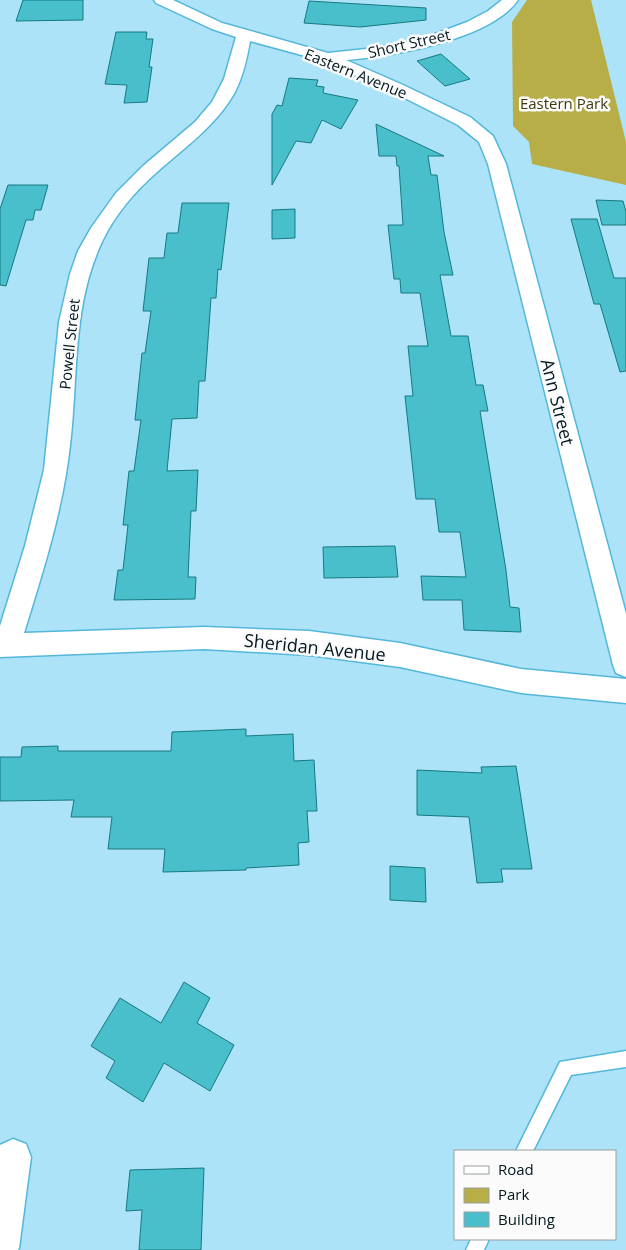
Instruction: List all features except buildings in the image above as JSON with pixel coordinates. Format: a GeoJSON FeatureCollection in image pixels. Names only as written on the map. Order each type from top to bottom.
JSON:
{"type":"FeatureCollection","features":[{"type":"Feature","properties":{"kind":"street","name":"Eastern Avenue"},"geometry":{"type":"LineString","coordinates":[[161,0],[217,26],[326,57],[397,88],[464,121],[488,140]]}},
{"type":"Feature","properties":{"kind":"street","name":"Short Street"},"geometry":{"type":"LineString","coordinates":[[326,57],[354,56],[412,45],[453,33],[489,16],[503,8],[511,0]]}},
{"type":"Feature","properties":{"kind":"street","name":"Powell Street"},"geometry":{"type":"LineString","coordinates":[[4,645],[36,552],[53,484],[59,445],[65,384],[66,345],[72,302],[79,275],[89,249],[116,205],[148,171],[196,130],[217,106],[231,82],[244,35]]}},
{"type":"Feature","properties":{"kind":"street","name":"Ann Street"},"geometry":{"type":"LineString","coordinates":[[488,140],[497,164],[626,665]]}},
{"type":"Feature","properties":{"kind":"street","name":"Sheridan Avenue"},"geometry":{"type":"LineString","coordinates":[[4,645],[204,638],[309,643],[400,655],[522,681],[626,691]]}},
{"type":"Feature","properties":{"kind":"street"},"geometry":{"type":"LineString","coordinates":[[0,1248],[13,1157]]}},
{"type":"Feature","properties":{"kind":"lane"},"geometry":{"type":"LineString","coordinates":[[525,1150],[566,1068],[626,1059]]}},
{"type":"Feature","properties":{"kind":"green space","name":"Eastern Park"},"geometry":{"type":"Polygon","coordinates":[[[527,0],[591,0],[626,142],[626,185],[532,164],[529,142],[513,126],[512,22],[527,0]]]}}]}
